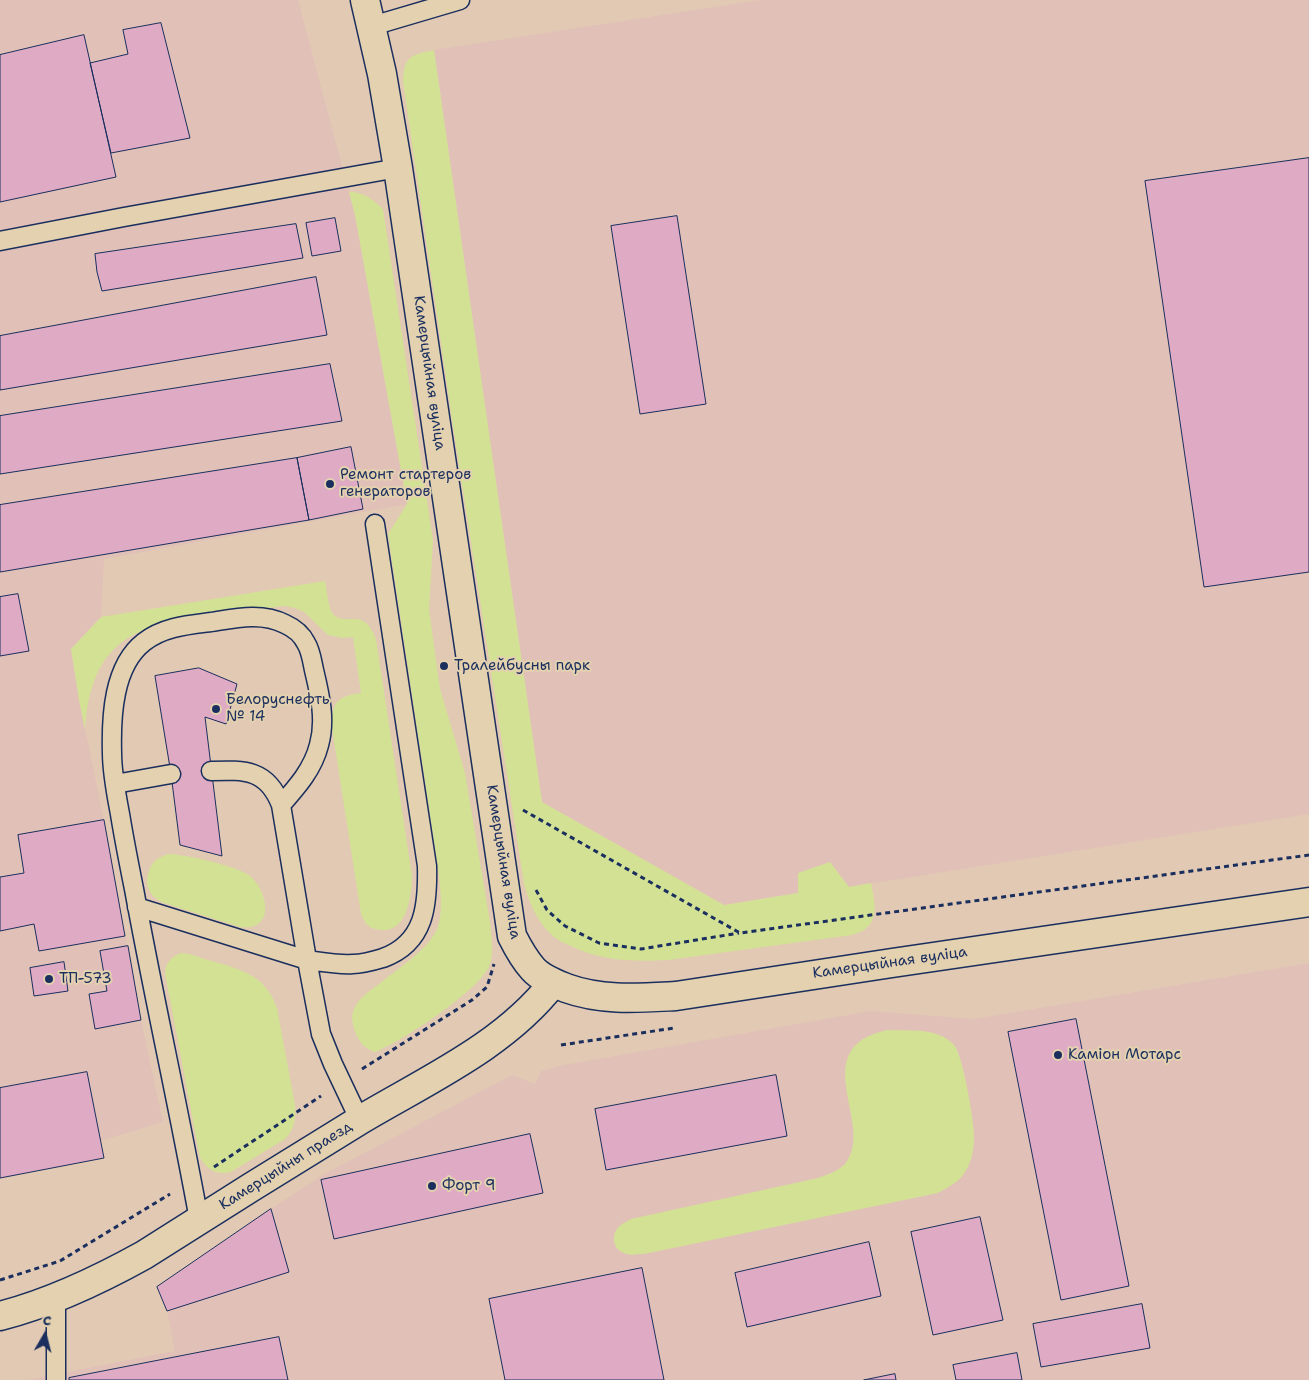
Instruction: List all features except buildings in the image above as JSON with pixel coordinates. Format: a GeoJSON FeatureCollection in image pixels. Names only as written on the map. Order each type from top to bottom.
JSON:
{"type":"FeatureCollection","features":[{"type":"Feature","properties":{"kind":"main road","name":"Камерцыйная вуліца"},"geometry":{"type":"LineString","coordinates":[[365,0],[382,74],[398,168],[512,936],[521,954],[534,970],[553,983],[577,992],[608,998],[676,996],[892,962],[1309,902]]}},
{"type":"Feature","properties":{"kind":"main road","name":"Камерцыйны праезд"},"geometry":{"type":"LineString","coordinates":[[0,1316],[56,1298],[115,1271],[144,1255],[486,1044],[525,1014],[553,983]]}},
{"type":"Feature","properties":{"kind":"lane"},"geometry":{"type":"LineString","coordinates":[[372,26],[460,0]]}},
{"type":"Feature","properties":{"kind":"lane"},"geometry":{"type":"LineString","coordinates":[[0,241],[398,168]]}},
{"type":"Feature","properties":{"kind":"lane"},"geometry":{"type":"LineString","coordinates":[[137,907],[307,960],[354,964],[373,962],[393,954],[408,944],[418,930],[428,887],[427,866],[375,524]]}},
{"type":"Feature","properties":{"kind":"lane"},"geometry":{"type":"LineString","coordinates":[[199,1220],[137,907],[113,770],[112,739],[117,687],[122,672],[131,656],[142,643],[156,634],[171,628],[252,616],[284,623],[297,632],[306,642],[311,655],[320,696],[322,727],[319,746],[311,766],[302,781],[281,805]]}},
{"type":"Feature","properties":{"kind":"lane"},"geometry":{"type":"LineString","coordinates":[[211,771],[247,772],[260,776],[270,784],[277,795],[281,805],[321,1034],[360,1120]]}},
{"type":"Feature","properties":{"kind":"lane"},"geometry":{"type":"LineString","coordinates":[[115,784],[171,774]]}},
{"type":"Feature","properties":{"kind":"lane"},"geometry":{"type":"LineString","coordinates":[[56,1298],[56,1380]]}},
{"type":"Feature","properties":{"kind":"path"},"geometry":{"type":"LineString","coordinates":[[521,816],[520,808],[740,933]]}},
{"type":"Feature","properties":{"kind":"path"},"geometry":{"type":"LineString","coordinates":[[534,882],[536,890],[547,910],[565,926],[599,943],[641,949],[740,933],[1309,855]]}},
{"type":"Feature","properties":{"kind":"path"},"geometry":{"type":"LineString","coordinates":[[0,1280],[60,1261],[192,1181]]}},
{"type":"Feature","properties":{"kind":"shaded area"},"geometry":{"type":"Polygon","coordinates":[[[0,0],[298,0],[355,215],[407,504],[104,559],[101,617],[71,649],[79,700],[104,820],[141,1020],[163,1122],[100,1141],[104,1158],[0,1178],[0,0]]]}},
{"type":"Feature","properties":{"kind":"shaded area","name":"Тралейбусны парк"},"geometry":{"type":"Polygon","coordinates":[[[760,0],[1309,0],[1309,814],[724,905],[542,802],[434,50],[760,0]]]}},
{"type":"Feature","properties":{"kind":"shaded area"},"geometry":{"type":"Polygon","coordinates":[[[1309,963],[1309,1380],[27,1380],[175,1351],[167,1311],[157,1287],[321,1176],[512,1075],[535,1084],[541,1071],[564,1065],[871,1011],[974,1019],[1309,963]]]}},
{"type":"Feature","properties":{"kind":"green space"},"geometry":{"type":"Polygon","coordinates":[[[434,50],[542,802],[724,905],[798,893],[798,873],[830,862],[849,887],[871,883],[875,908],[874,915],[869,925],[863,931],[852,935],[668,960],[643,961],[606,958],[582,951],[562,942],[545,928],[532,907],[524,884],[453,426],[403,81],[407,61],[415,55],[434,50]]]}},
{"type":"Feature","properties":{"kind":"green space"},"geometry":{"type":"Polygon","coordinates":[[[349,192],[359,193],[368,197],[383,209],[433,540],[429,609],[440,689],[465,773],[492,943],[490,964],[484,975],[472,987],[439,1014],[403,1038],[375,1052],[365,1047],[356,1035],[352,1014],[363,996],[411,959],[433,937],[439,922],[441,899],[388,534],[407,504],[355,215],[349,192]]]}},
{"type":"Feature","properties":{"kind":"green space"},"geometry":{"type":"Polygon","coordinates":[[[325,581],[329,604],[334,615],[339,618],[361,620],[371,629],[376,639],[412,876],[411,893],[406,911],[397,926],[390,929],[381,930],[370,927],[361,914],[332,728],[333,712],[337,702],[346,696],[361,693],[353,637],[343,638],[328,635],[304,612],[284,606],[168,623],[133,635],[111,653],[96,676],[88,702],[85,730],[79,700],[71,649],[101,617],[325,581]]]}},
{"type":"Feature","properties":{"kind":"green space"},"geometry":{"type":"Polygon","coordinates":[[[168,854],[210,861],[244,872],[250,876],[261,891],[264,900],[264,917],[259,923],[251,927],[240,927],[161,902],[150,892],[147,878],[153,863],[168,854]]]}},
{"type":"Feature","properties":{"kind":"green space"},"geometry":{"type":"Polygon","coordinates":[[[181,953],[226,965],[251,975],[269,991],[277,1008],[295,1105],[294,1123],[285,1139],[231,1172],[221,1173],[213,1171],[200,1158],[165,973],[170,960],[181,953]]]}},
{"type":"Feature","properties":{"kind":"green space"},"geometry":{"type":"Polygon","coordinates":[[[887,1030],[934,1033],[941,1035],[955,1046],[968,1090],[974,1136],[971,1159],[963,1176],[957,1181],[938,1193],[644,1254],[629,1254],[618,1249],[614,1243],[615,1232],[620,1226],[631,1219],[818,1178],[845,1164],[853,1148],[853,1129],[846,1090],[845,1070],[850,1053],[862,1040],[887,1030]]]}},
{"type":"Feature","properties":{"kind":"place","name":"Ремонт стартеров генераторов"},"geometry":{"type":"Point","coordinates":[330,484]}},
{"type":"Feature","properties":{"kind":"place","name":"Тралейбусны парк"},"geometry":{"type":"Point","coordinates":[444,666]}},
{"type":"Feature","properties":{"kind":"place","name":"Белоруснефть № 14"},"geometry":{"type":"Point","coordinates":[216,709]}},
{"type":"Feature","properties":{"kind":"place","name":"ТП-573"},"geometry":{"type":"Point","coordinates":[49,979]}},
{"type":"Feature","properties":{"kind":"place","name":"Каміон Мотарс"},"geometry":{"type":"Point","coordinates":[1058,1055]}},
{"type":"Feature","properties":{"kind":"place","name":"Форт 9"},"geometry":{"type":"Point","coordinates":[432,1186]}}]}
